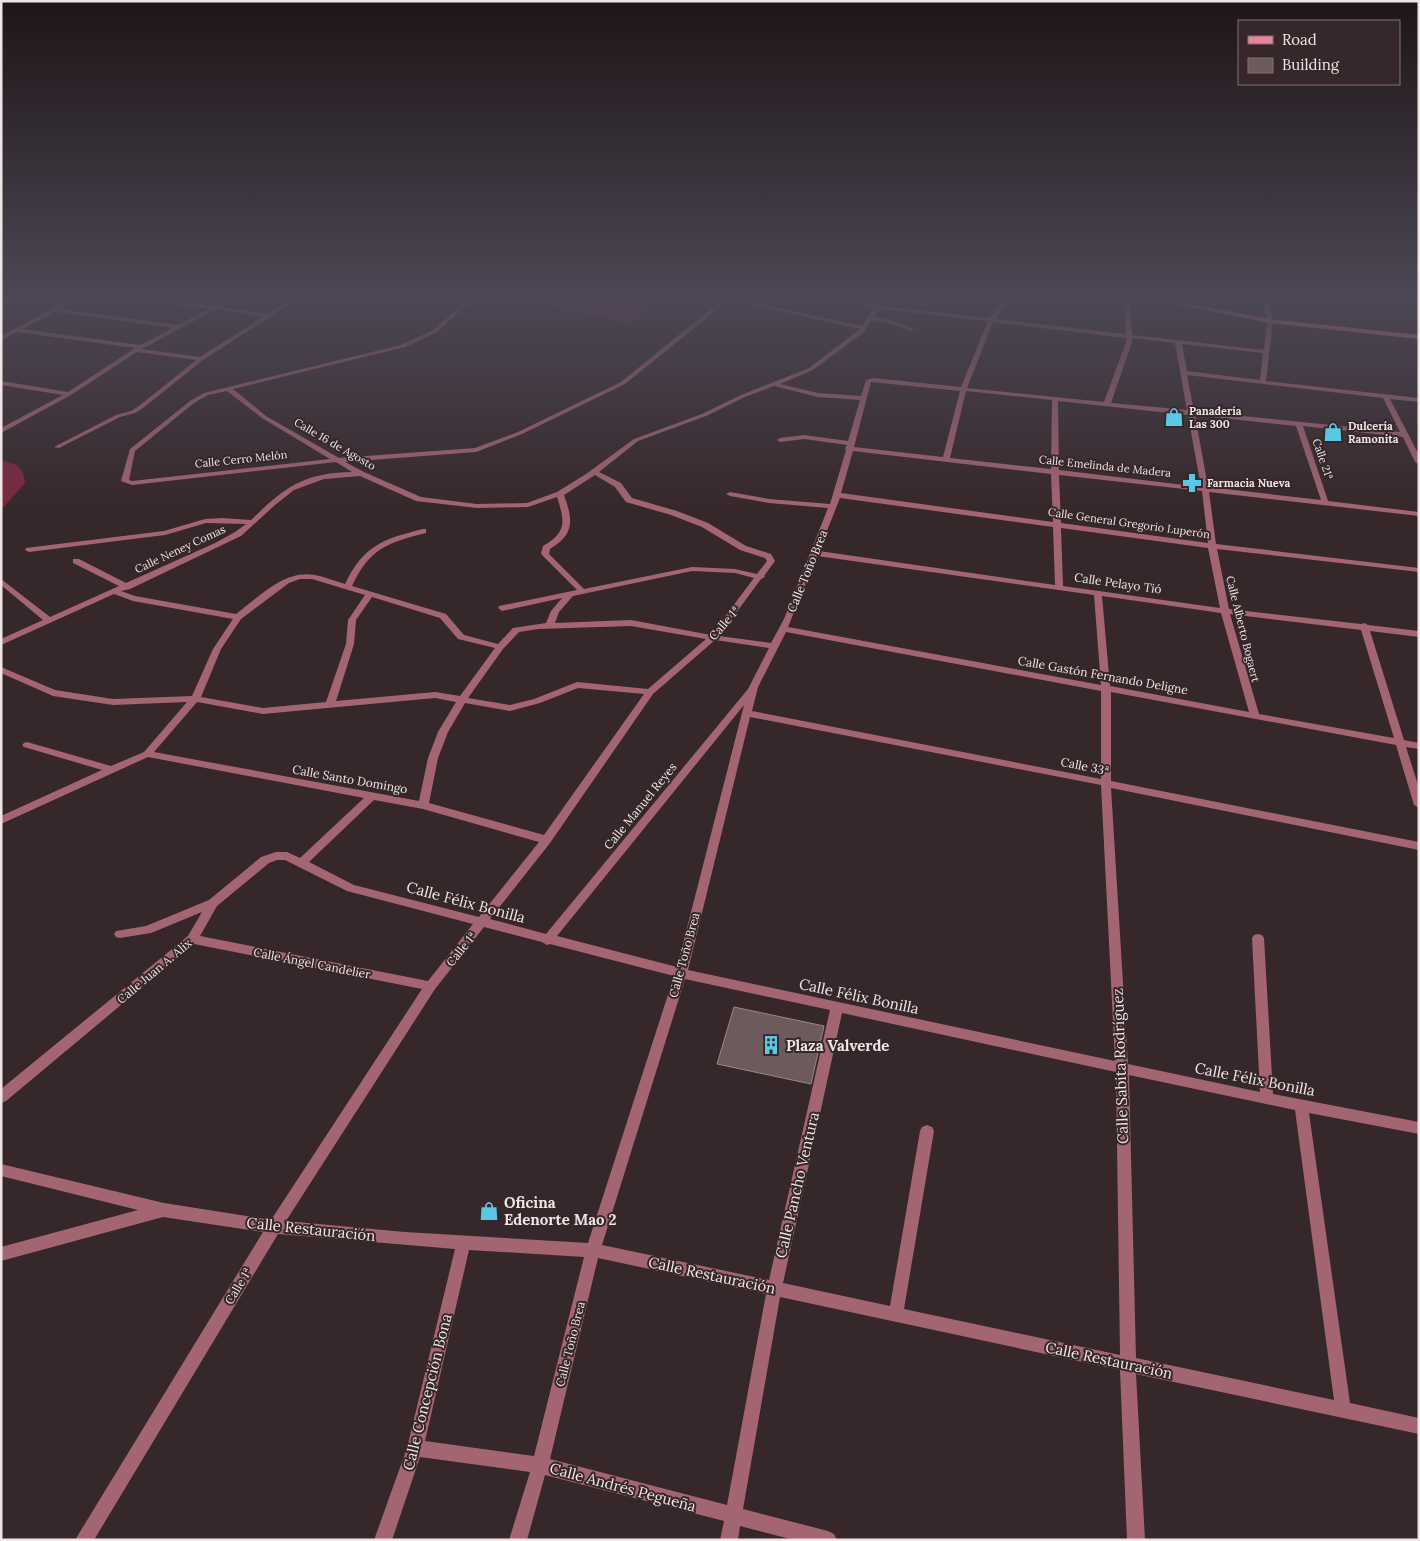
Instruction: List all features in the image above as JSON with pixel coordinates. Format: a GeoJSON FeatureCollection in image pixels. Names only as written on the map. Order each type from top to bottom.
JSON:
{"type":"FeatureCollection","features":[{"type":"Feature","properties":{"kind":"street"},"geometry":{"type":"LineString","coordinates":[[1,431],[69,394],[110,368]]}},
{"type":"Feature","properties":{"kind":"street"},"geometry":{"type":"LineString","coordinates":[[57,447],[118,416],[141,408],[191,368]]}},
{"type":"Feature","properties":{"kind":"street","name":"Calle Cerro Melón"},"geometry":{"type":"LineString","coordinates":[[312,368],[206,394],[192,402],[132,450],[125,481],[132,483],[339,460],[476,450],[520,432],[623,383],[642,368]]}},
{"type":"Feature","properties":{"kind":"street","name":"Calle 16 de Agosto"},"geometry":{"type":"LineString","coordinates":[[228,388],[264,417],[361,474],[419,499],[477,506],[528,505],[560,494],[594,472],[636,440],[704,415],[742,396],[812,368]]}},
{"type":"Feature","properties":{"kind":"street"},"geometry":{"type":"LineString","coordinates":[[946,459],[966,379],[971,368]]}},
{"type":"Feature","properties":{"kind":"street"},"geometry":{"type":"LineString","coordinates":[[1107,404],[1120,368]]}},
{"type":"Feature","properties":{"kind":"street","name":"Calle Alberto Bogaert"},"geometry":{"type":"LineString","coordinates":[[1183,368],[1205,488],[1212,546],[1225,610],[1255,715]]}},
{"type":"Feature","properties":{"kind":"street"},"geometry":{"type":"LineString","coordinates":[[1263,382],[1264,368]]}},
{"type":"Feature","properties":{"kind":"street"},"geometry":{"type":"LineString","coordinates":[[1184,374],[1419,400]]}},
{"type":"Feature","properties":{"kind":"street","name":"Calle Toño Brea"},"geometry":{"type":"LineString","coordinates":[[518,1540],[540,1465],[593,1250],[681,974],[753,687],[788,619],[835,500],[868,381],[964,390]]}},
{"type":"Feature","properties":{"kind":"street"},"geometry":{"type":"LineString","coordinates":[[1,383],[69,394]]}},
{"type":"Feature","properties":{"kind":"street"},"geometry":{"type":"LineString","coordinates":[[773,384],[818,395],[862,398]]}},
{"type":"Feature","properties":{"kind":"street"},"geometry":{"type":"LineString","coordinates":[[964,390],[1405,435]]}},
{"type":"Feature","properties":{"kind":"street"},"geometry":{"type":"LineString","coordinates":[[1385,396],[1419,462]]}},
{"type":"Feature","properties":{"kind":"street"},"geometry":{"type":"LineString","coordinates":[[1055,399],[1055,472],[1059,587]]}},
{"type":"Feature","properties":{"kind":"street","name":"Calle 21ª"},"geometry":{"type":"LineString","coordinates":[[1299,424],[1325,502]]}},
{"type":"Feature","properties":{"kind":"street","name":"Calle Emelinda de Madera"},"geometry":{"type":"LineString","coordinates":[[780,440],[804,436],[849,445],[946,459],[1419,514]]}},
{"type":"Feature","properties":{"kind":"street","name":"Calle 1ª"},"geometry":{"type":"LineString","coordinates":[[84,1540],[274,1227],[431,986],[546,840],[650,692],[714,637],[771,561],[770,557],[742,548],[705,525],[674,513],[629,500],[618,485],[594,472]]}},
{"type":"Feature","properties":{"kind":"street","name":"Calle Neney Comas"},"geometry":{"type":"LineString","coordinates":[[1,642],[127,587],[239,534],[288,490],[303,482],[338,474],[361,474]]}},
{"type":"Feature","properties":{"kind":"street"},"geometry":{"type":"LineString","coordinates":[[560,494],[566,513],[564,532],[562,538],[546,548],[545,554],[582,591]]}},
{"type":"Feature","properties":{"kind":"street","name":"Calle General Gregorio Luperón"},"geometry":{"type":"LineString","coordinates":[[730,494],[769,501],[835,500],[1058,524],[1212,546],[1419,570]]}},
{"type":"Feature","properties":{"kind":"street"},"geometry":{"type":"LineString","coordinates":[[30,550],[165,533],[205,521],[251,522]]}},
{"type":"Feature","properties":{"kind":"street"},"geometry":{"type":"LineString","coordinates":[[347,588],[362,559],[376,547],[393,539],[423,531]]}},
{"type":"Feature","properties":{"kind":"street","name":"Calle Pelayo Tió"},"geometry":{"type":"LineString","coordinates":[[814,553],[1225,610],[1419,634]]}},
{"type":"Feature","properties":{"kind":"street"},"geometry":{"type":"LineString","coordinates":[[76,561],[127,587]]}},
{"type":"Feature","properties":{"kind":"street"},"geometry":{"type":"LineString","coordinates":[[502,608],[692,569],[735,571],[761,576]]}},
{"type":"Feature","properties":{"kind":"street"},"geometry":{"type":"LineString","coordinates":[[1,820],[147,754],[195,699],[217,649],[238,618],[272,590],[293,578],[313,577],[443,616],[461,636],[500,647]]}},
{"type":"Feature","properties":{"kind":"street"},"geometry":{"type":"LineString","coordinates":[[1,582],[50,621]]}},
{"type":"Feature","properties":{"kind":"street"},"geometry":{"type":"LineString","coordinates":[[115,592],[133,598],[238,618]]}},
{"type":"Feature","properties":{"kind":"street","name":"Calle Sabita Rodríguez"},"geometry":{"type":"LineString","coordinates":[[1098,592],[1106,689],[1106,783],[1122,1068],[1128,1364],[1136,1540]]}},
{"type":"Feature","properties":{"kind":"street"},"geometry":{"type":"LineString","coordinates":[[550,625],[554,611],[572,593]]}},
{"type":"Feature","properties":{"kind":"street"},"geometry":{"type":"LineString","coordinates":[[330,705],[350,644],[352,620],[370,595]]}},
{"type":"Feature","properties":{"kind":"street"},"geometry":{"type":"LineString","coordinates":[[422,804],[433,758],[443,732],[462,700],[500,647],[516,630],[550,625],[631,623],[688,634],[774,646]]}},
{"type":"Feature","properties":{"kind":"street"},"geometry":{"type":"LineString","coordinates":[[1364,626],[1419,805]]}},
{"type":"Feature","properties":{"kind":"street","name":"Calle Gastón Fernando Deligne"},"geometry":{"type":"LineString","coordinates":[[782,628],[1419,746]]}},
{"type":"Feature","properties":{"kind":"street"},"geometry":{"type":"LineString","coordinates":[[1,670],[53,693],[112,702],[195,699],[263,711],[435,695],[510,708],[537,701],[577,685],[650,692]]}},
{"type":"Feature","properties":{"kind":"street","name":"Calle Manuel Reyes"},"geometry":{"type":"LineString","coordinates":[[547,940],[753,687]]}},
{"type":"Feature","properties":{"kind":"street","name":"Calle 33ª"},"geometry":{"type":"LineString","coordinates":[[746,713],[1419,846]]}},
{"type":"Feature","properties":{"kind":"street"},"geometry":{"type":"LineString","coordinates":[[27,745],[113,770]]}},
{"type":"Feature","properties":{"kind":"street","name":"Calle Santo Domingo"},"geometry":{"type":"LineString","coordinates":[[147,754],[422,804],[546,840]]}},
{"type":"Feature","properties":{"kind":"street"},"geometry":{"type":"LineString","coordinates":[[302,862],[373,795]]}},
{"type":"Feature","properties":{"kind":"street","name":"Calle Juan A. Alix"},"geometry":{"type":"LineString","coordinates":[[1,1097],[192,939],[213,903],[265,860],[282,855],[302,862]]}},
{"type":"Feature","properties":{"kind":"street","name":"Calle Félix Bonilla"},"geometry":{"type":"LineString","coordinates":[[302,862],[351,888],[681,974],[1267,1099],[1419,1128]]}},
{"type":"Feature","properties":{"kind":"street"},"geometry":{"type":"LineString","coordinates":[[120,934],[147,930],[213,903]]}},
{"type":"Feature","properties":{"kind":"street"},"geometry":{"type":"LineString","coordinates":[[1258,938],[1267,1099]]}},
{"type":"Feature","properties":{"kind":"street","name":"Calle Ángel Candelier"},"geometry":{"type":"LineString","coordinates":[[192,939],[431,986]]}},
{"type":"Feature","properties":{"kind":"street","name":"Calle Pancho Ventura"},"geometry":{"type":"LineString","coordinates":[[729,1540],[774,1288],[837,1008]]}},
{"type":"Feature","properties":{"kind":"street"},"geometry":{"type":"LineString","coordinates":[[1301,1105],[1343,1410]]}},
{"type":"Feature","properties":{"kind":"street"},"geometry":{"type":"LineString","coordinates":[[896,1314],[926,1131]]}},
{"type":"Feature","properties":{"kind":"street"},"geometry":{"type":"LineString","coordinates":[[1,1170],[163,1210]]}},
{"type":"Feature","properties":{"kind":"street","name":"Calle Restauración"},"geometry":{"type":"LineString","coordinates":[[1,1254],[163,1210],[274,1227],[593,1250],[1419,1426]]}},
{"type":"Feature","properties":{"kind":"street","name":"Calle Concepción Bona"},"geometry":{"type":"LineString","coordinates":[[383,1540],[415,1448],[464,1242]]}},
{"type":"Feature","properties":{"kind":"street","name":"Calle Andrés Pegueña"},"geometry":{"type":"LineString","coordinates":[[415,1448],[540,1465],[828,1540]]}},
{"type":"Feature","properties":{"kind":"shaded area"},"geometry":{"type":"Polygon","coordinates":[[[1,460],[21,469],[25,483],[1,510],[1,460]]]}},
{"type":"Feature","properties":{"kind":"building","name":"Plaza Valverde"},"geometry":{"type":"Polygon","coordinates":[[[734,1007],[824,1026],[811,1084],[717,1064],[734,1007]]]}},
{"type":"Feature","properties":{"kind":"place","name":"Panadería Las 300"},"geometry":{"type":"Point","coordinates":[1174,417]}},
{"type":"Feature","properties":{"kind":"place","name":"Dulcería Ramonita"},"geometry":{"type":"Point","coordinates":[1333,432]}},
{"type":"Feature","properties":{"kind":"place","name":"Farmacia Nueva"},"geometry":{"type":"Point","coordinates":[1192,483]}},
{"type":"Feature","properties":{"kind":"place","name":"Plaza Valverde"},"geometry":{"type":"Point","coordinates":[771,1045]}},
{"type":"Feature","properties":{"kind":"place","name":"Oficina Edenorte Mao 2"},"geometry":{"type":"Point","coordinates":[489,1211]}}]}
